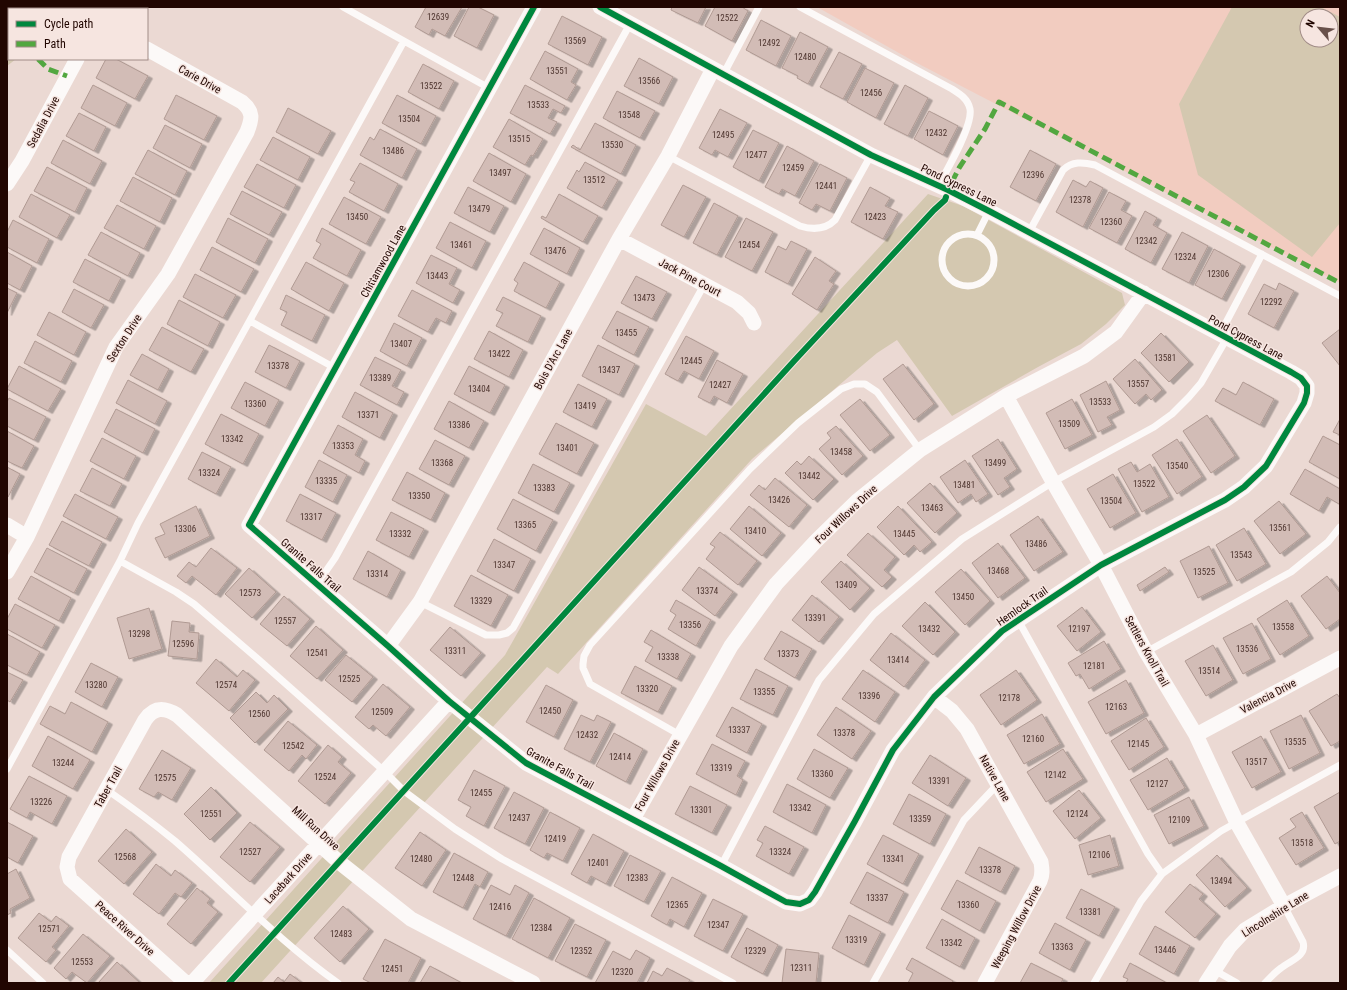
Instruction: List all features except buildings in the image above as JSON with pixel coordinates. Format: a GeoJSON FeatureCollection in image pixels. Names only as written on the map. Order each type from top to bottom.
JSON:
{"type":"FeatureCollection","features":[{"type":"Feature","properties":{"kind":"street","name":"Chittamwood Lane"},"geometry":{"type":"LineString","coordinates":[[249,525],[534,7]]}},
{"type":"Feature","properties":{"kind":"street","name":"Pond Cypress Lane"},"geometry":{"type":"LineString","coordinates":[[600,7],[870,155],[989,211],[1224,336],[1291,372],[1301,378],[1308,386]]}},
{"type":"Feature","properties":{"kind":"street","name":"Carie Drive"},"geometry":{"type":"LineString","coordinates":[[148,50],[242,102],[247,106],[250,112]]}},
{"type":"Feature","properties":{"kind":"street","name":"Sedalia Drive"},"geometry":{"type":"LineString","coordinates":[[7,184],[22,161],[75,60]]}},
{"type":"Feature","properties":{"kind":"street","name":"Bois D'Arc Lane"},"geometry":{"type":"LineString","coordinates":[[388,646],[420,602],[619,239],[718,72]]}},
{"type":"Feature","properties":{"kind":"street","name":"Sexton Drive"},"geometry":{"type":"LineString","coordinates":[[7,572],[27,537],[116,347],[168,274],[247,132],[252,120],[250,112]]}},
{"type":"Feature","properties":{"kind":"street","name":"Jack Pine Court"},"geometry":{"type":"LineString","coordinates":[[619,239],[737,302],[744,308],[754,323]]}},
{"type":"Feature","properties":{"kind":"street","name":"Four Willows Drive"},"geometry":{"type":"LineString","coordinates":[[633,819],[731,646],[776,584],[816,541],[857,501],[920,450],[1006,396],[1084,356],[1116,332],[1144,294]]}},
{"type":"Feature","properties":{"kind":"street","name":"Hemlock Trail"},"geometry":{"type":"LineString","coordinates":[[800,904],[809,900],[820,884],[893,750],[934,697],[1002,631],[1018,620],[1100,564],[1225,500],[1256,477],[1266,466],[1304,403],[1308,386]]}},
{"type":"Feature","properties":{"kind":"street","name":"Settlers Knoll Trail"},"geometry":{"type":"LineString","coordinates":[[1006,396],[1100,564],[1146,652],[1196,735],[1237,823],[1284,906]]}},
{"type":"Feature","properties":{"kind":"street"},"geometry":{"type":"LineString","coordinates":[[7,525],[27,537]]}},
{"type":"Feature","properties":{"kind":"street","name":"Granite Falls Trail"},"geometry":{"type":"LineString","coordinates":[[249,525],[449,701],[526,763],[786,902],[800,904]]}},
{"type":"Feature","properties":{"kind":"street","name":"Valencia Drive"},"geometry":{"type":"LineString","coordinates":[[1196,735],[1340,658]]}},
{"type":"Feature","properties":{"kind":"street","name":"Native Lane"},"geometry":{"type":"LineString","coordinates":[[934,697],[952,711],[967,730],[1041,862],[1042,869]]}},
{"type":"Feature","properties":{"kind":"street","name":"Lacebark Drive"},"geometry":{"type":"LineString","coordinates":[[192,983],[449,701]]}},
{"type":"Feature","properties":{"kind":"street","name":"Taber Trail"},"geometry":{"type":"LineString","coordinates":[[67,871],[69,858],[145,720],[148,716],[160,709]]}},
{"type":"Feature","properties":{"kind":"street","name":"Mill Run Drive"},"geometry":{"type":"LineString","coordinates":[[160,709],[165,709],[177,715],[339,862],[411,918],[533,983]]}},
{"type":"Feature","properties":{"kind":"street","name":"Weeping Willow Drive"},"geometry":{"type":"LineString","coordinates":[[985,983],[1040,882],[1042,869]]}},
{"type":"Feature","properties":{"kind":"street","name":"Peace River Drive"},"geometry":{"type":"LineString","coordinates":[[67,871],[70,879],[186,983]]}},
{"type":"Feature","properties":{"kind":"street","name":"Lincolnshire Lane"},"geometry":{"type":"LineString","coordinates":[[1206,983],[1230,946],[1245,930],[1284,906],[1340,876]]}},
{"type":"Feature","properties":{"kind":"lane"},"geometry":{"type":"LineString","coordinates":[[343,7],[489,88]]}},
{"type":"Feature","properties":{"kind":"lane"},"geometry":{"type":"LineString","coordinates":[[718,72],[759,7]]}},
{"type":"Feature","properties":{"kind":"lane"},"geometry":{"type":"LineString","coordinates":[[800,7],[952,89],[965,98],[970,110],[969,123],[938,186]]}},
{"type":"Feature","properties":{"kind":"lane"},"geometry":{"type":"LineString","coordinates":[[316,583],[335,558],[630,24]]}},
{"type":"Feature","properties":{"kind":"lane"},"geometry":{"type":"LineString","coordinates":[[7,769],[120,561],[138,523],[404,41]]}},
{"type":"Feature","properties":{"kind":"lane"},"geometry":{"type":"LineString","coordinates":[[668,156],[800,226],[808,229],[815,229],[828,225],[835,220],[870,155]]}},
{"type":"Feature","properties":{"kind":"lane"},"geometry":{"type":"LineString","coordinates":[[1029,232],[1063,170],[1074,163],[1085,162],[1094,165],[1340,296]]}},
{"type":"Feature","properties":{"kind":"lane"},"geometry":{"type":"LineString","coordinates":[[977,235],[989,211]]}},
{"type":"Feature","properties":{"kind":"lane"},"geometry":{"type":"LineString","coordinates":[[966,234],[977,235],[983,238],[991,247],[994,258],[993,270],[986,279],[976,285],[970,287],[958,285],[945,274],[942,262],[943,251],[946,245],[954,237],[966,234]]}},
{"type":"Feature","properties":{"kind":"lane"},"geometry":{"type":"LineString","coordinates":[[721,866],[819,680],[874,614],[962,539],[1053,482],[1154,426],[1172,414],[1189,398],[1201,382],[1262,254]]}},
{"type":"Feature","properties":{"kind":"lane"},"geometry":{"type":"LineString","coordinates":[[420,602],[486,635],[499,635],[507,633],[513,628],[704,285]]}},
{"type":"Feature","properties":{"kind":"lane"},"geometry":{"type":"LineString","coordinates":[[250,321],[335,368]]}},
{"type":"Feature","properties":{"kind":"lane"},"geometry":{"type":"LineString","coordinates":[[680,735],[590,684],[583,668],[584,656],[590,644],[750,469],[798,423],[841,389],[859,384],[865,384],[871,387],[877,392],[920,450]]}},
{"type":"Feature","properties":{"kind":"lane"},"geometry":{"type":"LineString","coordinates":[[1146,652],[1290,572],[1328,542],[1340,527]]}},
{"type":"Feature","properties":{"kind":"lane"},"geometry":{"type":"LineString","coordinates":[[120,561],[176,592],[194,604],[384,771],[404,791],[455,829],[502,859],[733,983]]}},
{"type":"Feature","properties":{"kind":"lane"},"geometry":{"type":"LineString","coordinates":[[1018,620],[1148,854],[1162,874]]}},
{"type":"Feature","properties":{"kind":"lane"},"geometry":{"type":"LineString","coordinates":[[1094,983],[1141,901],[1162,874],[1220,831],[1340,765]]}},
{"type":"Feature","properties":{"kind":"lane"},"geometry":{"type":"LineString","coordinates":[[873,983],[964,820],[998,784]]}},
{"type":"Feature","properties":{"kind":"lane"},"geometry":{"type":"LineString","coordinates":[[107,790],[174,841],[319,970],[338,983]]}},
{"type":"Feature","properties":{"kind":"lane"},"geometry":{"type":"LineString","coordinates":[[1265,983],[1281,968],[1301,955],[1305,947],[1284,906]]}},
{"type":"Feature","properties":{"kind":"lane"},"geometry":{"type":"LineString","coordinates":[[7,950],[43,983]]}},
{"type":"Feature","properties":{"kind":"lane"},"geometry":{"type":"LineString","coordinates":[[1214,970],[1237,983]]}},
{"type":"Feature","properties":{"kind":"shaded area"},"geometry":{"type":"Polygon","coordinates":[[[7,7],[60,7],[8,8],[8,60],[15,60],[7,66],[7,7]]]}},
{"type":"Feature","properties":{"kind":"shaded area"},"geometry":{"type":"Polygon","coordinates":[[[817,7],[1340,7],[1340,283],[915,62],[817,7]]]}},
{"type":"Feature","properties":{"kind":"shaded area"},"geometry":{"type":"Polygon","coordinates":[[[1232,7],[1323,8],[1299,8],[1299,48],[1339,48],[1340,17],[1340,223],[1312,257],[1198,175],[1179,104],[1232,7]]]}},
{"type":"Feature","properties":{"kind":"shaded area"},"geometry":{"type":"Polygon","coordinates":[[[928,194],[963,206],[1122,293],[1125,305],[1106,324],[1081,344],[952,416],[897,340],[877,353],[752,459],[558,674],[547,667],[261,983],[209,983],[505,655],[646,404],[706,436],[928,194]]]}},
{"type":"Feature","properties":{"kind":"marked path"},"geometry":{"type":"LineString","coordinates":[[39,60],[48,69],[67,76]]}},
{"type":"Feature","properties":{"kind":"marked path"},"geometry":{"type":"LineString","coordinates":[[952,182],[959,168],[985,129],[999,102],[1340,283]]}},
{"type":"Feature","properties":{"kind":"cycle path"},"geometry":{"type":"LineString","coordinates":[[534,7],[249,525],[449,701],[526,763],[786,902],[800,904],[809,900],[815,892],[893,750],[934,697],[1002,631],[1101,565],[1225,500],[1244,487],[1266,466],[1304,403],[1307,393],[1307,386],[1301,378],[1291,372],[989,211],[948,190],[871,155],[600,7]]}},
{"type":"Feature","properties":{"kind":"cycle path"},"geometry":{"type":"LineString","coordinates":[[229,983],[795,360],[945,200],[946,197]]}}]}
